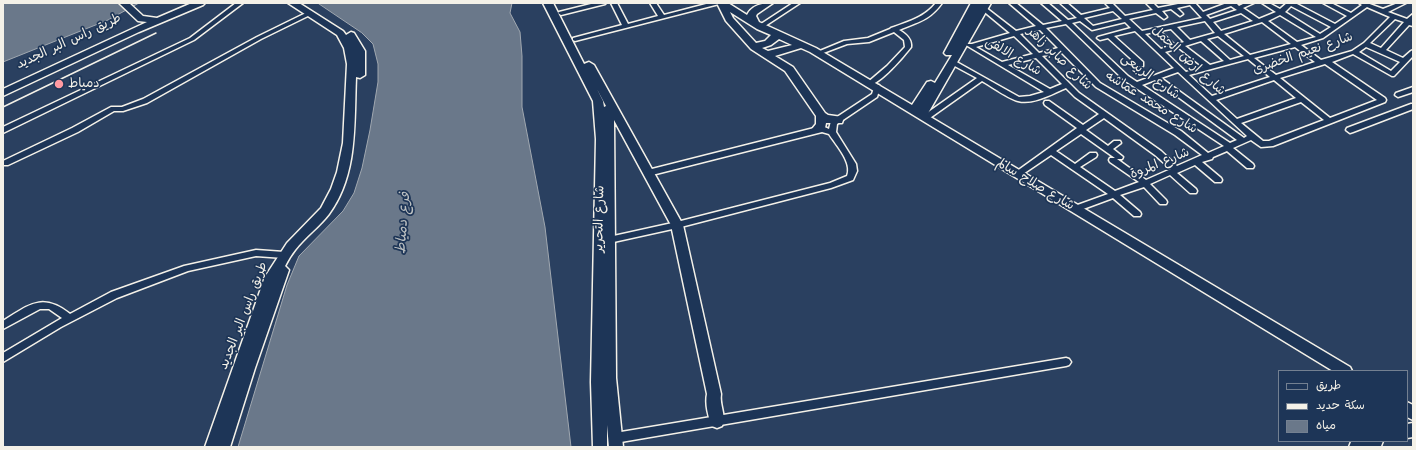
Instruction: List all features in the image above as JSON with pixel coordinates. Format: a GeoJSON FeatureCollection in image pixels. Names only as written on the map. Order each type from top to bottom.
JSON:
{"type":"FeatureCollection","features":[{"type":"Feature","properties":{"kind":"street"},"geometry":{"type":"LineString","coordinates":[[117,3],[141,20],[153,19]]}},
{"type":"Feature","properties":{"kind":"street","name":"طريق راس البر الجديد"},"geometry":{"type":"LineString","coordinates":[[3,89],[133,28],[191,3]]}},
{"type":"Feature","properties":{"kind":"street","name":"طريق راس البر الجديد"},"geometry":{"type":"LineString","coordinates":[[3,93],[136,30],[200,3]]}},
{"type":"Feature","properties":{"kind":"street"},"geometry":{"type":"LineString","coordinates":[[3,130],[192,38],[209,28],[225,12],[238,3]]}},
{"type":"Feature","properties":{"kind":"street","name":"طريق راس البر الجديد"},"geometry":{"type":"LineString","coordinates":[[223,447],[243,368],[268,284],[284,255],[325,211],[335,196],[343,172],[353,114],[360,57],[358,45],[345,30],[307,8],[293,3]]}},
{"type":"Feature","properties":{"kind":"street","name":"شارع التحرير"},"geometry":{"type":"LineString","coordinates":[[548,3],[598,101],[601,139],[598,382],[600,447]]}},
{"type":"Feature","properties":{"kind":"street"},"geometry":{"type":"LineString","coordinates":[[559,8],[603,3]]}},
{"type":"Feature","properties":{"kind":"street"},"geometry":{"type":"LineString","coordinates":[[614,3],[626,26]]}},
{"type":"Feature","properties":{"kind":"street"},"geometry":{"type":"LineString","coordinates":[[653,3],[662,17]]}},
{"type":"Feature","properties":{"kind":"street"},"geometry":{"type":"LineString","coordinates":[[575,39],[717,3]]}},
{"type":"Feature","properties":{"kind":"street"},"geometry":{"type":"LineString","coordinates":[[721,3],[729,19],[754,47],[789,69],[821,116],[826,119],[838,120]]}},
{"type":"Feature","properties":{"kind":"street","name":"شارع صلاح سالم"},"geometry":{"type":"LineString","coordinates":[[721,3],[738,15],[757,25],[818,53],[873,90],[889,95],[1017,174],[1343,370]]}},
{"type":"Feature","properties":{"kind":"street"},"geometry":{"type":"LineString","coordinates":[[738,15],[757,3]]}},
{"type":"Feature","properties":{"kind":"street"},"geometry":{"type":"LineString","coordinates":[[768,3],[753,12],[751,16],[757,25],[797,3]]}},
{"type":"Feature","properties":{"kind":"street"},"geometry":{"type":"LineString","coordinates":[[818,53],[846,42],[869,40],[928,15],[939,3]]}},
{"type":"Feature","properties":{"kind":"street","name":"شارع محمد عماشه"},"geometry":{"type":"LineString","coordinates":[[1012,3],[1041,27],[1102,88],[1178,134],[1209,157]]}},
{"type":"Feature","properties":{"kind":"street","name":"شارع الربيعى"},"geometry":{"type":"LineString","coordinates":[[1044,3],[1136,85],[1229,147],[1250,166]]}},
{"type":"Feature","properties":{"kind":"street"},"geometry":{"type":"LineString","coordinates":[[1065,4],[1075,3]]}},
{"type":"Feature","properties":{"kind":"street"},"geometry":{"type":"LineString","coordinates":[[1149,3],[1164,17]]}},
{"type":"Feature","properties":{"kind":"street"},"geometry":{"type":"LineString","coordinates":[[1065,4],[1092,28],[1157,10],[1191,3],[1219,33],[1251,57],[1329,121]]}},
{"type":"Feature","properties":{"kind":"street"},"geometry":{"type":"LineString","coordinates":[[1265,3],[1321,38]]}},
{"type":"Feature","properties":{"kind":"street"},"geometry":{"type":"LineString","coordinates":[[1161,52],[1188,42],[1261,21],[1281,12],[1291,3],[1336,27]]}},
{"type":"Feature","properties":{"kind":"street"},"geometry":{"type":"LineString","coordinates":[[1326,3],[1352,16]]}},
{"type":"Feature","properties":{"kind":"street"},"geometry":{"type":"LineString","coordinates":[[1382,12],[1403,3]]}},
{"type":"Feature","properties":{"kind":"street"},"geometry":{"type":"LineString","coordinates":[[1206,18],[1235,5],[1249,4],[1254,10]]}},
{"type":"Feature","properties":{"kind":"street"},"geometry":{"type":"LineString","coordinates":[[1185,74],[1321,38],[1352,16],[1364,4],[1410,23]]}},
{"type":"Feature","properties":{"kind":"street"},"geometry":{"type":"LineString","coordinates":[[920,115],[953,62],[982,5]]}},
{"type":"Feature","properties":{"kind":"street","name":"شارع صابر زاهر"},"geometry":{"type":"LineString","coordinates":[[982,5],[1016,34],[1077,96],[1158,153],[1193,191]]}},
{"type":"Feature","properties":{"kind":"street"},"geometry":{"type":"LineString","coordinates":[[966,35],[1016,34],[1081,18],[1096,13],[1111,5]]}},
{"type":"Feature","properties":{"kind":"street","name":"شارع ارض الجمل"},"geometry":{"type":"LineString","coordinates":[[1111,5],[1252,137]]}},
{"type":"Feature","properties":{"kind":"street"},"geometry":{"type":"LineString","coordinates":[[1231,14],[1235,5]]}},
{"type":"Feature","properties":{"kind":"street"},"geometry":{"type":"LineString","coordinates":[[1235,5],[1383,100],[1270,144],[1261,144],[1252,137]]}},
{"type":"Feature","properties":{"kind":"street"},"geometry":{"type":"LineString","coordinates":[[1172,7],[1180,14]]}},
{"type":"Feature","properties":{"kind":"street"},"geometry":{"type":"LineString","coordinates":[[126,8],[135,22],[133,28]]}},
{"type":"Feature","properties":{"kind":"street"},"geometry":{"type":"LineString","coordinates":[[5,163],[75,130],[113,109],[124,109],[145,101],[259,38],[307,8]]}},
{"type":"Feature","properties":{"kind":"street","name":"شارع التحرير"},"geometry":{"type":"LineString","coordinates":[[559,8],[676,225],[714,394],[713,399],[720,421]]}},
{"type":"Feature","properties":{"kind":"street"},"geometry":{"type":"LineString","coordinates":[[1096,13],[1108,24]]}},
{"type":"Feature","properties":{"kind":"street"},"geometry":{"type":"LineString","coordinates":[[1100,38],[1138,31],[1156,30],[1206,18],[1231,14],[1238,19]]}},
{"type":"Feature","properties":{"kind":"street"},"geometry":{"type":"LineString","coordinates":[[1382,51],[1410,23],[1413,16]]}},
{"type":"Feature","properties":{"kind":"street","name":"شارع نعيم الخضرى"},"geometry":{"type":"LineString","coordinates":[[1210,98],[1354,52],[1366,44],[1394,17]]}},
{"type":"Feature","properties":{"kind":"street"},"geometry":{"type":"LineString","coordinates":[[1172,26],[1188,42]]}},
{"type":"Feature","properties":{"kind":"street"},"geometry":{"type":"LineString","coordinates":[[832,132],[834,123],[873,90],[889,68],[908,47],[908,39],[893,29]]}},
{"type":"Feature","properties":{"kind":"street"},"geometry":{"type":"LineString","coordinates":[[1156,30],[1176,46],[1209,68]]}},
{"type":"Feature","properties":{"kind":"street"},"geometry":{"type":"LineString","coordinates":[[754,47],[768,43],[777,35]]}},
{"type":"Feature","properties":{"kind":"street"},"geometry":{"type":"LineString","coordinates":[[920,115],[946,60],[966,35]]}},
{"type":"Feature","properties":{"kind":"street","name":"شارع الالفى"},"geometry":{"type":"LineString","coordinates":[[966,35],[1002,64],[1049,92]]}},
{"type":"Feature","properties":{"kind":"street"},"geometry":{"type":"LineString","coordinates":[[1110,36],[1141,64]]}},
{"type":"Feature","properties":{"kind":"street"},"geometry":{"type":"LineString","coordinates":[[1201,38],[1230,63]]}},
{"type":"Feature","properties":{"kind":"street"},"geometry":{"type":"LineString","coordinates":[[1366,44],[1404,61]]}},
{"type":"Feature","properties":{"kind":"street"},"geometry":{"type":"LineString","coordinates":[[766,55],[802,45]]}},
{"type":"Feature","properties":{"kind":"street"},"geometry":{"type":"LineString","coordinates":[[1002,64],[1063,49]]}},
{"type":"Feature","properties":{"kind":"street"},"geometry":{"type":"LineString","coordinates":[[1354,52],[1392,74],[1413,52]]}},
{"type":"Feature","properties":{"kind":"street"},"geometry":{"type":"LineString","coordinates":[[953,62],[1018,99],[1025,99],[1049,92],[1065,85]]}},
{"type":"Feature","properties":{"kind":"street"},"geometry":{"type":"LineString","coordinates":[[1136,85],[1179,69]]}},
{"type":"Feature","properties":{"kind":"street"},"geometry":{"type":"LineString","coordinates":[[1156,77],[1243,141]]}},
{"type":"Feature","properties":{"kind":"street"},"geometry":{"type":"LineString","coordinates":[[920,115],[982,78]]}},
{"type":"Feature","properties":{"kind":"street"},"geometry":{"type":"LineString","coordinates":[[1398,95],[1413,88]]}},
{"type":"Feature","properties":{"kind":"street"},"geometry":{"type":"LineString","coordinates":[[1237,122],[1302,99]]}},
{"type":"Feature","properties":{"kind":"street","name":"شارع التحرير"},"geometry":{"type":"LineString","coordinates":[[609,102],[609,378],[615,443]]}},
{"type":"Feature","properties":{"kind":"street"},"geometry":{"type":"LineString","coordinates":[[1047,103],[1108,149],[1163,202]]}},
{"type":"Feature","properties":{"kind":"street"},"geometry":{"type":"LineString","coordinates":[[1350,130],[1413,106]]}},
{"type":"Feature","properties":{"kind":"street","name":"طريق راس البر الجديد"},"geometry":{"type":"LineString","coordinates":[[212,447],[284,270],[299,248],[330,215],[342,195],[354,152],[353,114]]}},
{"type":"Feature","properties":{"kind":"street"},"geometry":{"type":"LineString","coordinates":[[1017,174],[1103,115]]}},
{"type":"Feature","properties":{"kind":"street"},"geometry":{"type":"LineString","coordinates":[[817,129],[821,125],[821,116]]}},
{"type":"Feature","properties":{"kind":"street"},"geometry":{"type":"LineString","coordinates":[[609,240],[676,225],[831,185],[850,178],[853,171],[852,164],[832,132],[827,129],[817,129],[648,173]]}},
{"type":"Feature","properties":{"kind":"street","name":"شارع المروة"},"geometry":{"type":"LineString","coordinates":[[1075,209],[1197,162],[1252,137]]}},
{"type":"Feature","properties":{"kind":"street"},"geometry":{"type":"LineString","coordinates":[[1108,149],[1117,143]]}},
{"type":"Feature","properties":{"kind":"street"},"geometry":{"type":"LineString","coordinates":[[1050,151],[1115,194],[1137,214]]}},
{"type":"Feature","properties":{"kind":"street"},"geometry":{"type":"LineString","coordinates":[[1075,167],[1094,155]]}},
{"type":"Feature","properties":{"kind":"street"},"geometry":{"type":"LineString","coordinates":[[1197,162],[1218,180]]}},
{"type":"Feature","properties":{"kind":"street"},"geometry":{"type":"LineString","coordinates":[[3,358],[69,318],[114,295],[187,268],[256,253],[284,255]]}},
{"type":"Feature","properties":{"kind":"street"},"geometry":{"type":"LineString","coordinates":[[3,325],[37,306],[46,305],[51,306],[69,318]]}},
{"type":"Feature","properties":{"kind":"street"},"geometry":{"type":"LineString","coordinates":[[615,443],[720,421],[1066,362]]}},
{"type":"Feature","properties":{"kind":"street"},"geometry":{"type":"LineString","coordinates":[[1356,447],[1373,442]]}},
{"type":"Feature","properties":{"kind":"water"},"geometry":{"type":"Polygon","coordinates":[[[3,3],[139,3],[108,20],[3,62],[3,3]]]}},
{"type":"Feature","properties":{"kind":"water","name":"فرع دمياط"},"geometry":{"type":"Polygon","coordinates":[[[318,3],[512,3],[510,13],[520,32],[522,56],[522,107],[545,227],[571,447],[238,447],[287,285],[299,256],[343,211],[354,193],[362,168],[370,130],[378,82],[378,64],[373,44],[362,33],[318,3]]]}},
{"type":"Feature","properties":{"kind":"railway"},"geometry":{"type":"LineString","coordinates":[[3,107],[156,33]]}},
{"type":"Feature","properties":{"kind":"place","name":"دمياط"},"geometry":{"type":"Point","coordinates":[59,84]}}]}
